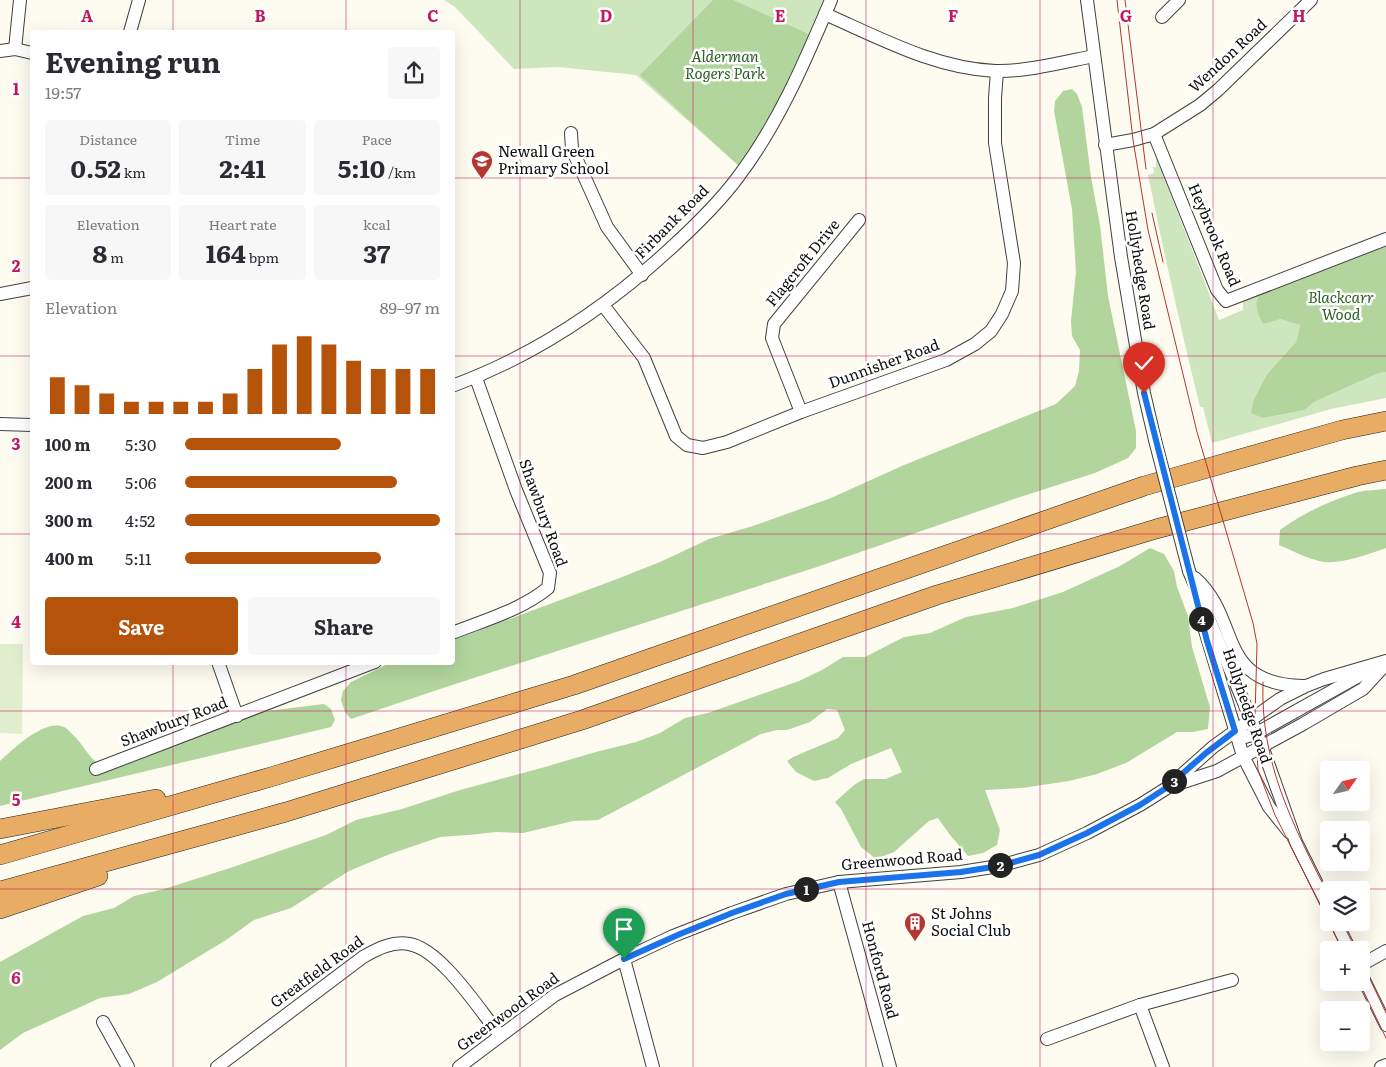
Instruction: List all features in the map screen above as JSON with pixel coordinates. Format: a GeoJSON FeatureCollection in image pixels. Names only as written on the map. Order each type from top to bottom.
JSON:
{"type":"FeatureCollection","features":[{"type":"Feature","properties":{"kind":"highway"},"geometry":{"type":"LineString","coordinates":[[0,855],[274,776],[574,684],[1144,486],[1342,430],[1386,421]]}},
{"type":"Feature","properties":{"kind":"highway"},"geometry":{"type":"LineString","coordinates":[[0,909],[286,812],[582,720],[947,592],[1156,529],[1386,470]]}},
{"type":"Feature","properties":{"kind":"highway"},"geometry":{"type":"LineString","coordinates":[[0,829],[274,776]]}},
{"type":"Feature","properties":{"kind":"highway"},"geometry":{"type":"LineString","coordinates":[[0,891],[286,812]]}},
{"type":"Feature","properties":{"kind":"street"},"geometry":{"type":"LineString","coordinates":[[15,49],[20,0]]}},
{"type":"Feature","properties":{"kind":"street"},"geometry":{"type":"LineString","coordinates":[[131,30],[139,0]]}},
{"type":"Feature","properties":{"kind":"street","name":"Firbank Road"},"geometry":{"type":"LineString","coordinates":[[455,385],[476,378],[542,345],[603,306],[642,275],[698,223],[738,177],[769,131],[793,88],[831,0]]}},
{"type":"Feature","properties":{"kind":"street","name":"Hollyhedge Road"},"geometry":{"type":"LineString","coordinates":[[1087,0],[1105,146],[1136,349],[1154,440],[1207,641],[1243,756],[1270,807],[1296,842]]}},
{"type":"Feature","properties":{"kind":"street"},"geometry":{"type":"LineString","coordinates":[[1162,17],[1179,0]]}},
{"type":"Feature","properties":{"kind":"street","name":"Wendon Road"},"geometry":{"type":"LineString","coordinates":[[1105,146],[1154,134],[1200,104],[1218,90],[1310,0]]}},
{"type":"Feature","properties":{"kind":"street"},"geometry":{"type":"LineString","coordinates":[[825,14],[925,58],[958,67],[997,71],[1044,66],[1094,56]]}},
{"type":"Feature","properties":{"kind":"street"},"geometry":{"type":"LineString","coordinates":[[0,51],[15,49],[30,53]]}},
{"type":"Feature","properties":{"kind":"street","name":"Dunnisher Road"},"geometry":{"type":"LineString","coordinates":[[603,306],[644,358],[676,436],[688,445],[703,448],[727,442],[800,412],[946,360],[975,344],[991,331],[1002,314],[1012,291],[1014,263],[995,143],[997,71]]}},
{"type":"Feature","properties":{"kind":"street"},"geometry":{"type":"LineString","coordinates":[[571,133],[572,150],[607,227],[642,275]]}},
{"type":"Feature","properties":{"kind":"street","name":"Heybrook Road"},"geometry":{"type":"LineString","coordinates":[[1154,134],[1217,290],[1226,302],[1386,239]]}},
{"type":"Feature","properties":{"kind":"street","name":"Flagcroft Drive"},"geometry":{"type":"LineString","coordinates":[[800,412],[772,338],[774,324],[859,220]]}},
{"type":"Feature","properties":{"kind":"street"},"geometry":{"type":"LineString","coordinates":[[0,294],[30,288]]}},
{"type":"Feature","properties":{"kind":"street","name":"Shawbury Road"},"geometry":{"type":"LineString","coordinates":[[455,632],[535,598],[548,588],[550,573],[516,490],[476,378]]}},
{"type":"Feature","properties":{"kind":"street"},"geometry":{"type":"LineString","coordinates":[[0,424],[30,425]]}},
{"type":"Feature","properties":{"kind":"street"},"geometry":{"type":"LineString","coordinates":[[1189,571],[1209,593],[1236,654],[1246,666],[1263,679],[1287,686],[1306,686]]}},
{"type":"Feature","properties":{"kind":"street","name":"Hollyhedge Road"},"geometry":{"type":"LineString","coordinates":[[1189,571],[1257,733],[1296,842],[1320,890]]}},
{"type":"Feature","properties":{"kind":"street"},"geometry":{"type":"LineString","coordinates":[[1235,731],[1246,737],[1257,733],[1386,662]]}},
{"type":"Feature","properties":{"kind":"street","name":"Greenwood Road"},"geometry":{"type":"LineString","coordinates":[[459,1067],[555,995],[673,936],[732,913],[786,894],[839,882],[961,872],[999,866],[1039,855],[1087,833],[1140,805],[1166,788],[1206,753],[1276,702],[1324,679],[1386,662]]}},
{"type":"Feature","properties":{"kind":"street","name":"Greenwood Road"},"geometry":{"type":"LineString","coordinates":[[1166,788],[1217,771],[1303,724],[1363,689],[1386,662]]}},
{"type":"Feature","properties":{"kind":"street"},"geometry":{"type":"LineString","coordinates":[[219,665],[236,716]]}},
{"type":"Feature","properties":{"kind":"street","name":"Shawbury Road"},"geometry":{"type":"LineString","coordinates":[[96,768],[367,665]]}},
{"type":"Feature","properties":{"kind":"street","name":"Honford Road"},"geometry":{"type":"LineString","coordinates":[[839,882],[890,1067]]}},
{"type":"Feature","properties":{"kind":"street","name":"Greatfield Road"},"geometry":{"type":"LineString","coordinates":[[217,1067],[363,957],[380,947],[395,944],[410,944],[427,952],[442,963],[500,1035]]}},
{"type":"Feature","properties":{"kind":"street"},"geometry":{"type":"LineString","coordinates":[[1370,960],[1386,952]]}},
{"type":"Feature","properties":{"kind":"street"},"geometry":{"type":"LineString","coordinates":[[624,959],[653,1067]]}},
{"type":"Feature","properties":{"kind":"street"},"geometry":{"type":"LineString","coordinates":[[1047,1039],[1140,1005],[1232,980]]}},
{"type":"Feature","properties":{"kind":"street"},"geometry":{"type":"LineString","coordinates":[[1369,991],[1386,1025]]}},
{"type":"Feature","properties":{"kind":"street"},"geometry":{"type":"LineString","coordinates":[[1140,1005],[1163,1067]]}},
{"type":"Feature","properties":{"kind":"street"},"geometry":{"type":"LineString","coordinates":[[103,1022],[128,1067]]}},
{"type":"Feature","properties":{"kind":"street"},"geometry":{"type":"LineString","coordinates":[[1381,1067],[1386,1065]]}},
{"type":"Feature","properties":{"kind":"green space","name":"Alderman Rogers Park"},"geometry":{"type":"Polygon","coordinates":[[[444,0],[826,0],[824,8],[739,166],[636,75],[558,67],[514,69],[455,7],[444,0]]]}},
{"type":"Feature","properties":{"kind":"green space"},"geometry":{"type":"Polygon","coordinates":[[[713,0],[733,0],[813,37],[778,108],[739,166],[640,75],[713,0]]]}},
{"type":"Feature","properties":{"kind":"green space"},"geometry":{"type":"Polygon","coordinates":[[[1072,89],[1077,94],[1082,107],[1091,177],[1100,225],[1108,296],[1136,431],[1136,448],[1128,458],[1095,473],[814,568],[351,719],[345,712],[341,700],[343,691],[351,682],[386,665],[455,665],[455,639],[617,579],[660,562],[709,539],[756,525],[831,498],[904,465],[1056,404],[1075,386],[1079,371],[1080,350],[1072,336],[1071,321],[1076,272],[1072,209],[1054,111],[1055,101],[1063,91],[1072,89]]]}},
{"type":"Feature","properties":{"kind":"green space"},"geometry":{"type":"Polygon","coordinates":[[[1156,156],[1219,320],[1243,310],[1243,300],[1259,294],[1280,319],[1300,324],[1296,342],[1267,374],[1254,399],[1263,418],[1305,410],[1314,402],[1379,373],[1386,372],[1386,398],[1331,409],[1212,443],[1193,378],[1148,175],[1154,173],[1153,167],[1156,167],[1156,156]]]}},
{"type":"Feature","properties":{"kind":"green space","name":"Blackcarr Wood"},"geometry":{"type":"Polygon","coordinates":[[[1386,239],[1386,372],[1379,373],[1314,402],[1305,410],[1263,418],[1251,413],[1254,399],[1267,374],[1296,342],[1300,325],[1280,319],[1263,324],[1256,306],[1262,287],[1386,239]]]}},
{"type":"Feature","properties":{"kind":"green space"},"geometry":{"type":"Polygon","coordinates":[[[1386,489],[1386,548],[1339,562],[1324,562],[1301,555],[1279,545],[1280,530],[1308,513],[1358,492],[1386,489]]]}},
{"type":"Feature","properties":{"kind":"green space"},"geometry":{"type":"Polygon","coordinates":[[[1150,548],[1164,554],[1174,571],[1177,587],[1188,616],[1192,647],[1210,707],[1208,729],[1193,732],[1177,732],[1126,763],[1097,774],[1069,781],[1022,788],[985,790],[1000,830],[997,845],[983,853],[968,856],[938,818],[929,821],[894,852],[876,859],[861,847],[841,809],[835,802],[854,785],[864,779],[886,779],[902,772],[891,748],[851,764],[828,778],[814,781],[796,772],[787,761],[838,738],[845,730],[837,710],[827,709],[810,722],[787,730],[777,730],[761,734],[598,820],[573,821],[523,833],[496,832],[440,837],[390,854],[349,871],[291,908],[254,920],[226,940],[157,982],[129,994],[100,998],[23,1033],[0,1050],[0,962],[83,916],[114,908],[134,896],[164,889],[326,835],[356,820],[402,809],[460,790],[636,742],[660,733],[685,718],[708,713],[799,681],[843,657],[865,657],[904,637],[930,633],[966,617],[1013,608],[1063,592],[1120,566],[1150,548]]]}},
{"type":"Feature","properties":{"kind":"green space"},"geometry":{"type":"Polygon","coordinates":[[[0,644],[23,644],[22,734],[0,733],[0,644]]]}},
{"type":"Feature","properties":{"kind":"green space"},"geometry":{"type":"Polygon","coordinates":[[[324,704],[331,709],[335,720],[331,727],[0,806],[0,761],[30,736],[48,727],[56,725],[66,728],[99,764],[258,712],[324,704]]]}},
{"type":"Feature","properties":{"kind":"tram line"},"geometry":{"type":"LineString","coordinates":[[1117,0],[1133,140],[1148,230],[1197,432],[1253,623],[1257,644],[1255,717],[1258,770],[1275,815],[1320,904]]}},
{"type":"Feature","properties":{"kind":"tram line"},"geometry":{"type":"LineString","coordinates":[[1125,0],[1146,169]]}},
{"type":"Feature","properties":{"kind":"tram line"},"geometry":{"type":"LineString","coordinates":[[1152,213],[1163,262]]}},
{"type":"Feature","properties":{"kind":"tram line"},"geometry":{"type":"LineString","coordinates":[[1263,682],[1263,712],[1273,767],[1281,793],[1322,881]]}},
{"type":"Feature","properties":{"kind":"tram line"},"geometry":{"type":"LineString","coordinates":[[1333,931],[1338,941]]}},
{"type":"Feature","properties":{"kind":"tram line"},"geometry":{"type":"LineString","coordinates":[[1346,931],[1352,941]]}},
{"type":"Feature","properties":{"kind":"tram line"},"geometry":{"type":"LineString","coordinates":[[1370,979],[1386,1013]]}},
{"type":"Feature","properties":{"kind":"tram line"},"geometry":{"type":"LineString","coordinates":[[1363,991],[1386,1038]]}},
{"type":"Feature","properties":{"kind":"place","name":"Newall Green Primary School"},"geometry":{"type":"Point","coordinates":[482,180]}},
{"type":"Feature","properties":{"kind":"place","name":"St Johns Social Club"},"geometry":{"type":"Point","coordinates":[915,942]}},
{"type":"Feature","properties":{"kind":"route"},"geometry":{"type":"LineString","coordinates":[[624,959],[732,913],[786,894],[839,882],[961,872],[999,866],[1039,855],[1087,833],[1140,805],[1166,788],[1206,753],[1235,731],[1207,641],[1154,440],[1144,393]]}}]}
